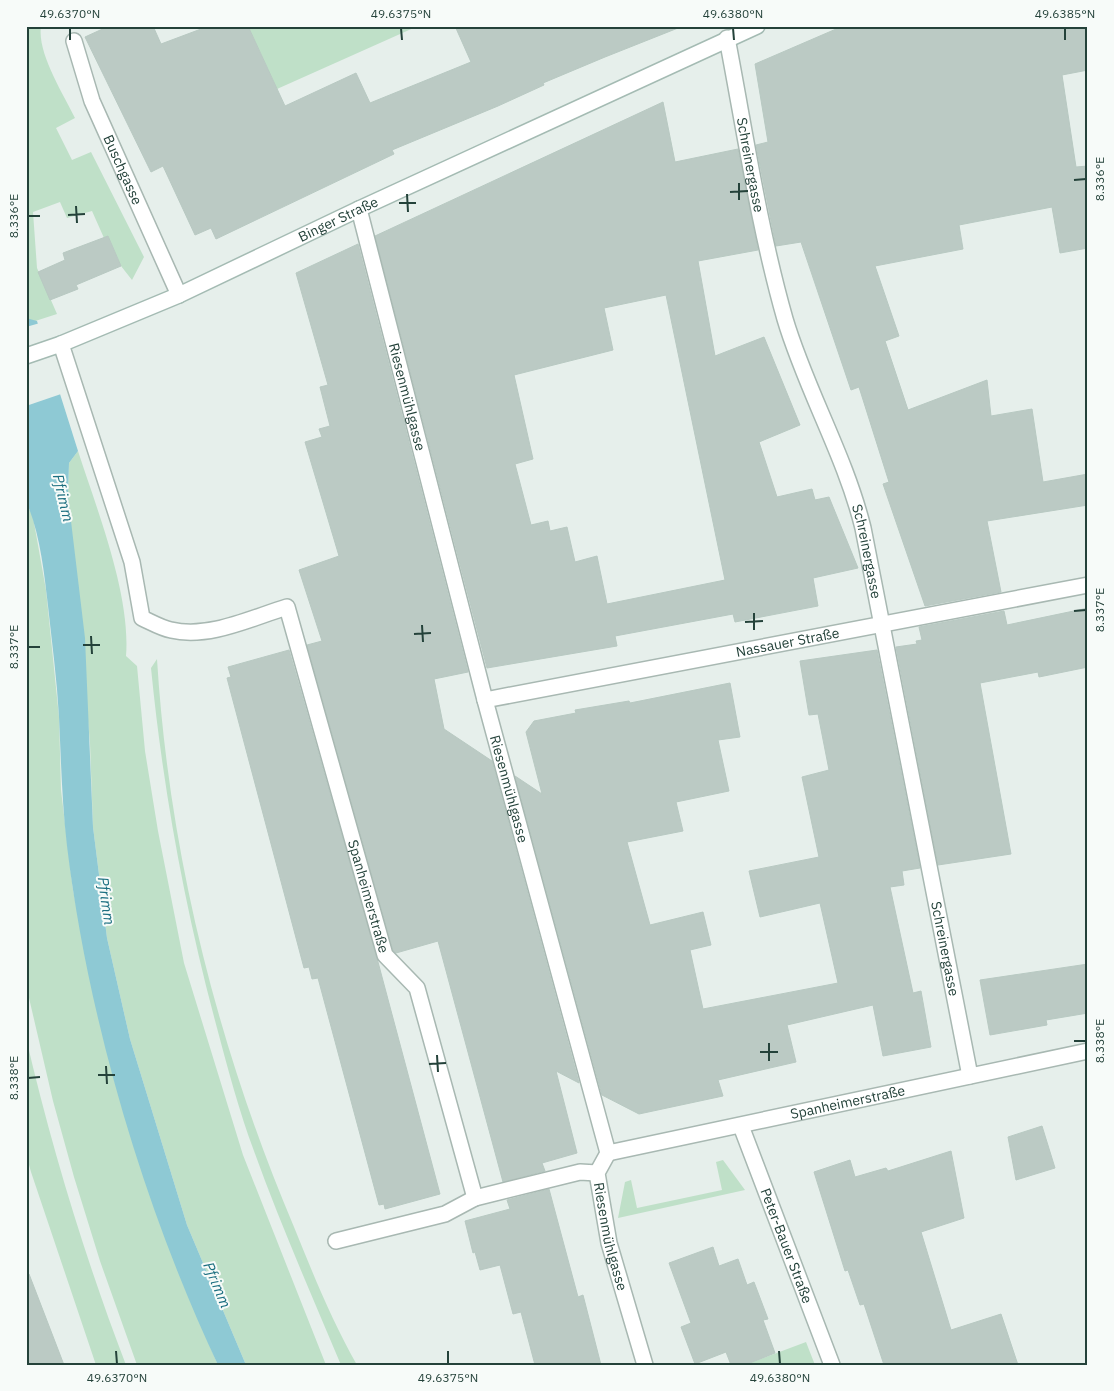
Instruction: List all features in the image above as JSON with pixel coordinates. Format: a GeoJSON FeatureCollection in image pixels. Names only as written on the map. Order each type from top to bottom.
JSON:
{"type":"FeatureCollection","features":[{"type":"Feature","properties":{"kind":"street","name":"Binger Straße"},"geometry":{"type":"LineString","coordinates":[[26,356],[58,345],[179,295],[359,209],[727,38],[757,26]]}},
{"type":"Feature","properties":{"kind":"street","name":"Schreinergasse"},"geometry":{"type":"LineString","coordinates":[[727,38],[780,298],[793,341],[856,499],[883,624],[970,1076]]}},
{"type":"Feature","properties":{"kind":"street","name":"Buschgasse"},"geometry":{"type":"LineString","coordinates":[[74,41],[92,101],[179,295]]}},
{"type":"Feature","properties":{"kind":"street","name":"Riesenmühlgasse"},"geometry":{"type":"LineString","coordinates":[[359,209],[485,700],[608,1153],[597,1173],[609,1243],[645,1365]]}},
{"type":"Feature","properties":{"kind":"street","name":"Spanheimerstraße"},"geometry":{"type":"LineString","coordinates":[[58,345],[132,562],[142,618],[170,630],[203,631],[287,607],[385,956],[417,988],[475,1198]]}},
{"type":"Feature","properties":{"kind":"street","name":"Nassauer Straße"},"geometry":{"type":"LineString","coordinates":[[485,700],[1088,585]]}},
{"type":"Feature","properties":{"kind":"street","name":"Spanheimerstraße"},"geometry":{"type":"LineString","coordinates":[[608,1153],[1088,1051]]}},
{"type":"Feature","properties":{"kind":"street","name":"Peter-Bauer Straße"},"geometry":{"type":"LineString","coordinates":[[741,1126],[832,1365]]}},
{"type":"Feature","properties":{"kind":"street"},"geometry":{"type":"LineString","coordinates":[[336,1241],[445,1214],[475,1198],[580,1172],[597,1173]]}},
{"type":"Feature","properties":{"kind":"green space"},"geometry":{"type":"Polygon","coordinates":[[[26,26],[41,26],[41,37],[47,60],[75,118],[56,128],[72,160],[91,152],[144,257],[132,280],[121,266],[108,237],[104,238],[92,211],[67,218],[60,202],[33,212],[37,268],[57,314],[26,324],[26,26]]]}},
{"type":"Feature","properties":{"kind":"green space"},"geometry":{"type":"Polygon","coordinates":[[[248,26],[418,26],[277,89],[248,26]]]}},
{"type":"Feature","properties":{"kind":"green space"},"geometry":{"type":"Polygon","coordinates":[[[78,451],[103,526],[118,580],[126,632],[126,656],[137,666],[145,751],[158,831],[184,963],[243,1155],[326,1365],[246,1365],[187,1225],[130,1039],[107,938],[93,827],[90,743],[68,496],[69,463],[78,451]]]}},
{"type":"Feature","properties":{"kind":"green space"},"geometry":{"type":"Polygon","coordinates":[[[26,501],[33,517],[46,590],[59,717],[61,790],[73,890],[98,1015],[115,1083],[184,1286],[218,1365],[137,1365],[100,1261],[74,1177],[53,1101],[26,985],[26,501]]]}},
{"type":"Feature","properties":{"kind":"green space"},"geometry":{"type":"Polygon","coordinates":[[[157,659],[163,732],[173,805],[186,877],[220,1020],[242,1090],[301,1245],[323,1297],[357,1365],[341,1365],[296,1258],[243,1121],[205,983],[185,894],[156,714],[151,668],[157,659]]]}},
{"type":"Feature","properties":{"kind":"green space"},"geometry":{"type":"Polygon","coordinates":[[[26,1038],[70,1203],[126,1365],[96,1365],[31,1172],[26,1154],[26,1038]]]}},
{"type":"Feature","properties":{"kind":"green space"},"geometry":{"type":"Polygon","coordinates":[[[723,1160],[745,1190],[618,1218],[625,1182],[631,1180],[637,1208],[722,1190],[716,1162],[723,1160]]]}},
{"type":"Feature","properties":{"kind":"green space"},"geometry":{"type":"Polygon","coordinates":[[[806,1342],[815,1365],[745,1365],[806,1342]]]}},
{"type":"Feature","properties":{"kind":"water","name":"Pfrimm"},"geometry":{"type":"Polygon","coordinates":[[[26,318],[37,321],[78,451],[69,463],[68,496],[85,638],[93,827],[107,938],[130,1039],[187,1225],[246,1365],[218,1365],[191,1305],[143,1177],[104,1045],[89,978],[76,912],[67,846],[57,689],[45,579],[35,526],[26,501],[26,318]]]}},
{"type":"Feature","properties":{"kind":"pier"},"geometry":{"type":"Polygon","coordinates":[[[40,323],[64,393],[26,406],[26,327],[40,323]]]}},
{"type":"Feature","properties":{"kind":"building"},"geometry":{"type":"Polygon","coordinates":[[[109,26],[153,26],[161,44],[209,26],[248,26],[285,106],[356,73],[370,103],[471,62],[455,26],[678,28],[543,83],[544,85],[498,106],[392,150],[394,154],[216,239],[211,228],[195,235],[163,166],[151,172],[85,37],[109,26]]]}},
{"type":"Feature","properties":{"kind":"building"},"geometry":{"type":"Polygon","coordinates":[[[843,26],[1088,26],[1088,70],[1062,75],[1076,167],[1088,166],[1088,248],[1060,253],[1052,207],[959,225],[963,249],[875,266],[899,336],[885,341],[908,410],[987,380],[991,416],[1032,409],[1043,482],[1088,474],[1088,505],[987,521],[1001,592],[925,606],[883,484],[889,482],[859,387],[851,390],[801,242],[776,246],[756,145],[768,142],[755,64],[843,26]]]}},
{"type":"Feature","properties":{"kind":"building"},"geometry":{"type":"Polygon","coordinates":[[[663,102],[675,162],[738,149],[758,250],[698,261],[715,356],[764,337],[800,425],[759,442],[777,497],[812,489],[815,500],[829,497],[858,568],[813,578],[818,606],[735,622],[733,614],[615,636],[617,646],[487,668],[375,236],[663,102]],[[666,295],[604,308],[613,350],[514,375],[533,459],[515,464],[531,525],[548,521],[550,531],[567,527],[575,562],[597,556],[607,604],[725,580],[666,295]]]}},
{"type":"Feature","properties":{"kind":"building"},"geometry":{"type":"Polygon","coordinates":[[[108,236],[121,266],[76,285],[78,289],[50,300],[38,272],[65,260],[63,253],[108,236]]]}},
{"type":"Feature","properties":{"kind":"building"},"geometry":{"type":"Polygon","coordinates":[[[358,244],[468,672],[434,679],[444,729],[492,761],[579,1083],[556,1071],[577,1153],[542,1163],[545,1171],[503,1182],[438,941],[396,953],[393,950],[307,645],[322,641],[299,570],[339,556],[305,442],[322,437],[319,429],[330,426],[320,387],[328,385],[296,273],[358,244]]]}},
{"type":"Feature","properties":{"kind":"building"},"geometry":{"type":"Polygon","coordinates":[[[1088,608],[1088,667],[1039,677],[1038,672],[980,683],[1011,854],[938,865],[896,647],[917,644],[916,641],[922,640],[919,627],[1004,611],[1007,625],[1088,608]]]}},
{"type":"Feature","properties":{"kind":"building"},"geometry":{"type":"Polygon","coordinates":[[[289,650],[378,962],[440,1194],[385,1209],[384,1204],[379,1205],[318,978],[312,979],[309,967],[304,968],[227,678],[231,677],[228,667],[289,650]]]}},
{"type":"Feature","properties":{"kind":"building"},"geometry":{"type":"Polygon","coordinates":[[[877,650],[920,868],[902,871],[904,885],[890,887],[913,993],[921,991],[931,1047],[883,1056],[873,1005],[787,1025],[796,1062],[718,1080],[723,1096],[639,1114],[602,1095],[515,776],[542,794],[526,732],[534,721],[576,713],[575,710],[629,701],[630,703],[730,683],[740,737],[718,740],[729,791],[676,802],[683,831],[627,842],[650,925],[703,912],[711,945],[690,950],[703,1009],[838,983],[820,903],[760,917],[749,871],[819,857],[802,777],[829,770],[818,714],[809,715],[800,661],[877,650]]]}},
{"type":"Feature","properties":{"kind":"building"},"geometry":{"type":"Polygon","coordinates":[[[1088,964],[1088,1013],[1046,1020],[1047,1025],[990,1035],[980,980],[1088,964]]]}},
{"type":"Feature","properties":{"kind":"building"},"geometry":{"type":"Polygon","coordinates":[[[1042,1126],[1055,1168],[1016,1180],[1008,1137],[1042,1126]]]}},
{"type":"Feature","properties":{"kind":"building"},"geometry":{"type":"Polygon","coordinates":[[[951,1151],[964,1218],[921,1232],[951,1330],[1001,1314],[1018,1365],[884,1365],[864,1304],[860,1305],[848,1270],[845,1271],[814,1172],[850,1160],[855,1177],[886,1168],[888,1171],[951,1151]]]}},
{"type":"Feature","properties":{"kind":"building"},"geometry":{"type":"Polygon","coordinates":[[[549,1189],[578,1297],[583,1295],[601,1365],[535,1365],[521,1312],[513,1314],[500,1265],[480,1270],[475,1252],[473,1253],[465,1221],[510,1209],[507,1200],[549,1189]]]}},
{"type":"Feature","properties":{"kind":"building"},"geometry":{"type":"Polygon","coordinates":[[[713,1247],[719,1266],[738,1259],[747,1285],[754,1282],[768,1319],[763,1320],[775,1353],[745,1365],[731,1365],[726,1352],[695,1364],[681,1327],[691,1323],[669,1263],[713,1247]]]}},
{"type":"Feature","properties":{"kind":"building"},"geometry":{"type":"Polygon","coordinates":[[[26,1274],[29,1274],[64,1365],[26,1365],[26,1274]]]}}]}
